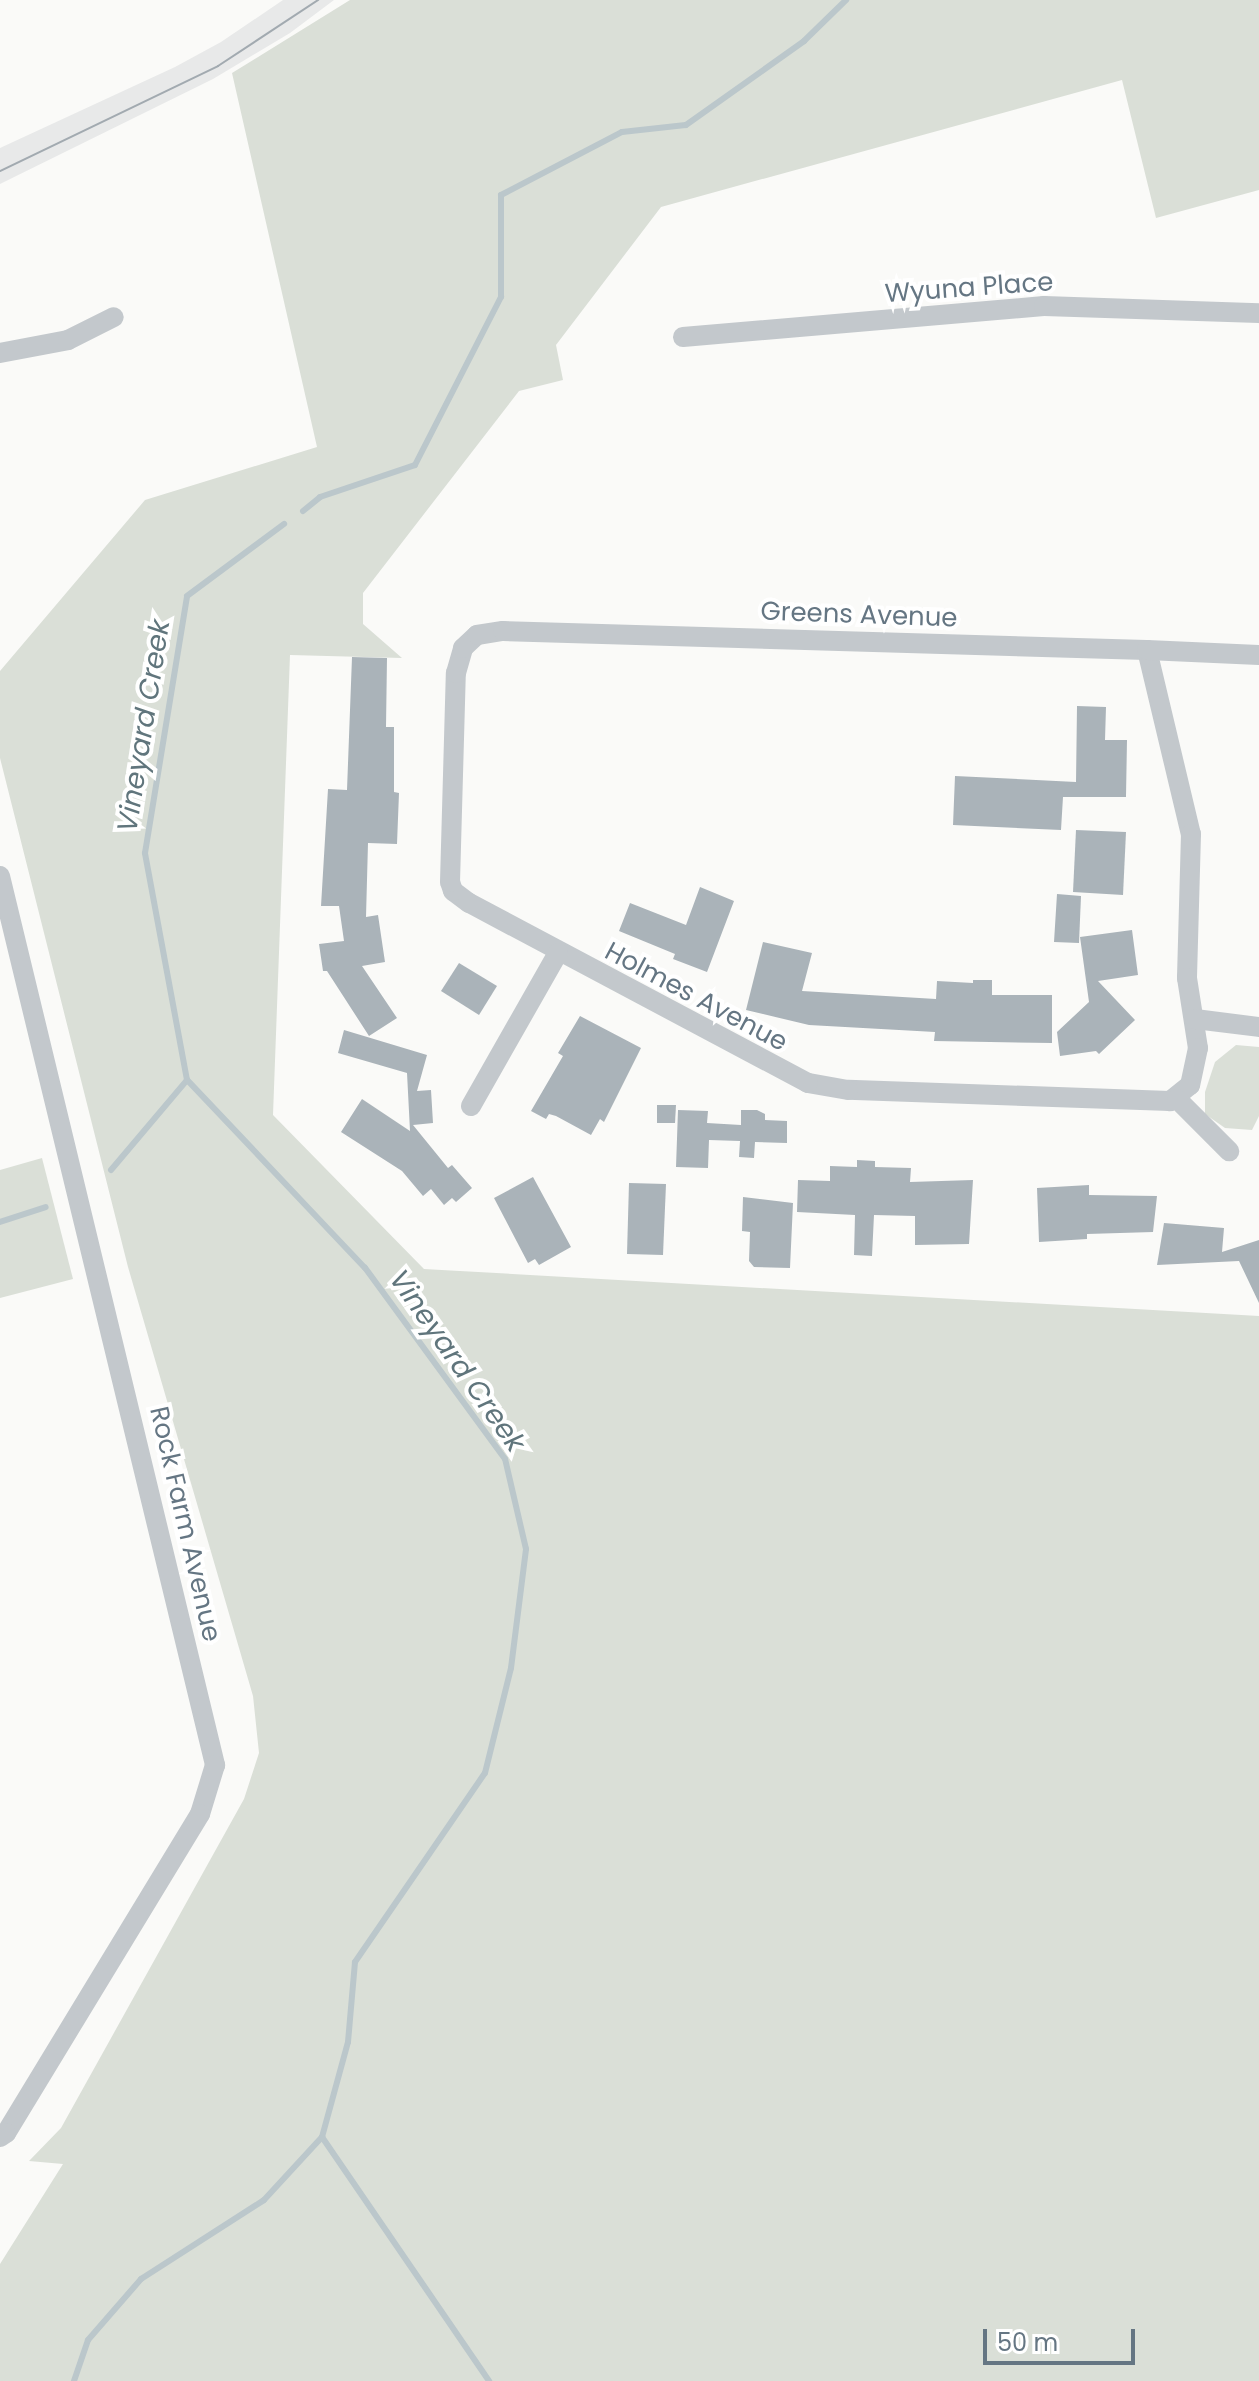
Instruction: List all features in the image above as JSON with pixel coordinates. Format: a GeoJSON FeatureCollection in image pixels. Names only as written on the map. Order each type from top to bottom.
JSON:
{"type":"FeatureCollection","features":[{"type":"Feature","properties":{"kind":"street","name":"Wyuna Place"},"geometry":{"type":"LineString","coordinates":[[683,337],[1044,306],[1259,313]]}},
{"type":"Feature","properties":{"kind":"street"},"geometry":{"type":"LineString","coordinates":[[0,353],[68,340],[114,317]]}},
{"type":"Feature","properties":{"kind":"street","name":"Greens Avenue"},"geometry":{"type":"LineString","coordinates":[[463,648],[477,635],[503,631],[1259,655]]}},
{"type":"Feature","properties":{"kind":"street","name":"Holmes Avenue"},"geometry":{"type":"LineString","coordinates":[[463,648],[456,673],[450,882],[461,899],[789,1075],[828,1088],[1146,1101],[1177,1099]]}},
{"type":"Feature","properties":{"kind":"street"},"geometry":{"type":"LineString","coordinates":[[1147,650],[1191,834],[1187,978],[1198,1048],[1193,1076],[1177,1099],[1229,1151]]}},
{"type":"Feature","properties":{"kind":"street","name":"Rock Farm Avenue"},"geometry":{"type":"LineString","coordinates":[[0,876],[215,1765],[200,1814],[6,2133],[0,2137]]}},
{"type":"Feature","properties":{"kind":"street"},"geometry":{"type":"LineString","coordinates":[[471,1106],[558,953]]}},
{"type":"Feature","properties":{"kind":"street"},"geometry":{"type":"LineString","coordinates":[[1195,1019],[1259,1027]]}},
{"type":"Feature","properties":{"kind":"shaded area"},"geometry":{"type":"Polygon","coordinates":[[[283,0],[334,0],[290,33],[213,79],[0,184],[0,148],[175,67],[221,42],[283,0]]]}},
{"type":"Feature","properties":{"kind":"shaded area"},"geometry":{"type":"Polygon","coordinates":[[[350,0],[1259,0],[1259,190],[1156,218],[1122,80],[661,207],[556,345],[563,380],[519,391],[363,593],[363,624],[402,658],[290,655],[273,1115],[424,1269],[1259,1316],[1259,2381],[0,2381],[0,2264],[63,2164],[29,2161],[61,2128],[244,1799],[259,1753],[253,1696],[128,1267],[0,758],[0,671],[145,500],[317,447],[232,73],[350,0]]]}},
{"type":"Feature","properties":{"kind":"shaded area"},"geometry":{"type":"Polygon","coordinates":[[[1236,1045],[1259,1047],[1259,1116],[1252,1130],[1225,1128],[1205,1114],[1205,1092],[1215,1062],[1236,1045]]]}},
{"type":"Feature","properties":{"kind":"shaded area"},"geometry":{"type":"Polygon","coordinates":[[[42,1158],[73,1279],[0,1298],[0,1170],[42,1158]]]}},
{"type":"Feature","properties":{"kind":"building"},"geometry":{"type":"Polygon","coordinates":[[[352,657],[387,658],[386,727],[394,727],[394,792],[399,793],[397,844],[368,843],[366,917],[378,915],[385,962],[362,966],[397,1018],[369,1036],[327,971],[323,971],[319,944],[344,941],[339,906],[321,906],[328,789],[347,790],[352,657]]]}},
{"type":"Feature","properties":{"kind":"building"},"geometry":{"type":"Polygon","coordinates":[[[1077,706],[1106,707],[1105,740],[1127,740],[1126,797],[1063,797],[1061,830],[953,825],[955,776],[1076,782],[1077,706]]]}},
{"type":"Feature","properties":{"kind":"building"},"geometry":{"type":"Polygon","coordinates":[[[1076,830],[1126,832],[1123,895],[1073,892],[1076,830]]]}},
{"type":"Feature","properties":{"kind":"building"},"geometry":{"type":"Polygon","coordinates":[[[700,887],[734,901],[707,972],[673,959],[675,954],[619,931],[630,903],[686,925],[700,887]]]}},
{"type":"Feature","properties":{"kind":"building"},"geometry":{"type":"Polygon","coordinates":[[[1057,894],[1081,896],[1079,943],[1054,942],[1057,894]]]}},
{"type":"Feature","properties":{"kind":"building"},"geometry":{"type":"Polygon","coordinates":[[[1132,930],[1138,975],[1098,981],[1135,1020],[1099,1054],[1096,1051],[1060,1056],[1057,1032],[1089,1002],[1080,937],[1132,930]]]}},
{"type":"Feature","properties":{"kind":"building"},"geometry":{"type":"Polygon","coordinates":[[[763,942],[812,953],[802,991],[936,999],[937,981],[973,983],[973,980],[992,980],[992,995],[1052,995],[1052,1043],[934,1041],[935,1032],[809,1025],[746,1010],[763,942]]]}},
{"type":"Feature","properties":{"kind":"building"},"geometry":{"type":"Polygon","coordinates":[[[459,963],[497,986],[479,1015],[441,991],[459,963]]]}},
{"type":"Feature","properties":{"kind":"building"},"geometry":{"type":"Polygon","coordinates":[[[580,1016],[641,1048],[604,1122],[600,1119],[591,1135],[556,1116],[549,1114],[546,1119],[531,1111],[563,1056],[558,1053],[580,1016]]]}},
{"type":"Feature","properties":{"kind":"building"},"geometry":{"type":"Polygon","coordinates":[[[344,1030],[427,1055],[417,1091],[431,1090],[433,1123],[413,1125],[448,1168],[452,1165],[472,1188],[456,1202],[452,1198],[444,1205],[431,1189],[423,1196],[402,1171],[341,1132],[362,1099],[410,1131],[407,1073],[338,1053],[344,1030]]]}},
{"type":"Feature","properties":{"kind":"building"},"geometry":{"type":"Polygon","coordinates":[[[657,1105],[676,1105],[675,1123],[657,1123],[657,1105]]]}},
{"type":"Feature","properties":{"kind":"building"},"geometry":{"type":"Polygon","coordinates":[[[678,1110],[708,1111],[707,1123],[741,1125],[741,1110],[757,1110],[765,1114],[765,1120],[787,1121],[787,1143],[755,1142],[754,1158],[739,1157],[740,1141],[709,1140],[708,1168],[676,1167],[678,1110]]]}},
{"type":"Feature","properties":{"kind":"building"},"geometry":{"type":"Polygon","coordinates":[[[857,1160],[875,1161],[875,1167],[911,1168],[910,1182],[973,1180],[969,1244],[915,1245],[915,1216],[874,1215],[872,1256],[854,1255],[855,1215],[797,1212],[798,1180],[830,1181],[830,1166],[857,1167],[857,1160]]]}},
{"type":"Feature","properties":{"kind":"building"},"geometry":{"type":"Polygon","coordinates":[[[533,1177],[571,1247],[539,1265],[535,1259],[528,1263],[494,1198],[533,1177]]]}},
{"type":"Feature","properties":{"kind":"building"},"geometry":{"type":"Polygon","coordinates":[[[629,1183],[666,1184],[663,1255],[627,1254],[629,1183]]]}},
{"type":"Feature","properties":{"kind":"building"},"geometry":{"type":"Polygon","coordinates":[[[1089,1185],[1089,1195],[1157,1196],[1153,1232],[1087,1234],[1087,1239],[1039,1242],[1037,1188],[1089,1185]]]}},
{"type":"Feature","properties":{"kind":"building"},"geometry":{"type":"Polygon","coordinates":[[[743,1197],[793,1203],[790,1268],[754,1267],[749,1261],[750,1232],[742,1231],[743,1197]]]}},
{"type":"Feature","properties":{"kind":"building"},"geometry":{"type":"Polygon","coordinates":[[[1164,1223],[1224,1228],[1222,1252],[1259,1240],[1259,1303],[1239,1261],[1157,1265],[1164,1223]]]}},
{"type":"Feature","properties":{"kind":"waterway","name":"Vineyard Creek"},"geometry":{"type":"LineString","coordinates":[[303,511],[320,497],[415,465],[501,297],[501,195],[622,132],[686,125],[804,41],[846,0]]}},
{"type":"Feature","properties":{"kind":"waterway","name":"Vineyard Creek"},"geometry":{"type":"LineString","coordinates":[[74,2381],[88,2340],[141,2279],[264,2200],[322,2137],[348,2042],[355,1962],[485,1773],[511,1668],[526,1549],[505,1459],[365,1268],[187,1080],[145,853],[187,596],[284,524]]}},
{"type":"Feature","properties":{"kind":"waterway"},"geometry":{"type":"LineString","coordinates":[[111,1170],[187,1080]]}},
{"type":"Feature","properties":{"kind":"waterway"},"geometry":{"type":"LineString","coordinates":[[0,1222],[46,1207]]}},
{"type":"Feature","properties":{"kind":"waterway"},"geometry":{"type":"LineString","coordinates":[[322,2137],[489,2381]]}},
{"type":"Feature","properties":{"kind":"tram line"},"geometry":{"type":"LineString","coordinates":[[0,171],[218,66],[318,0]]}}]}
